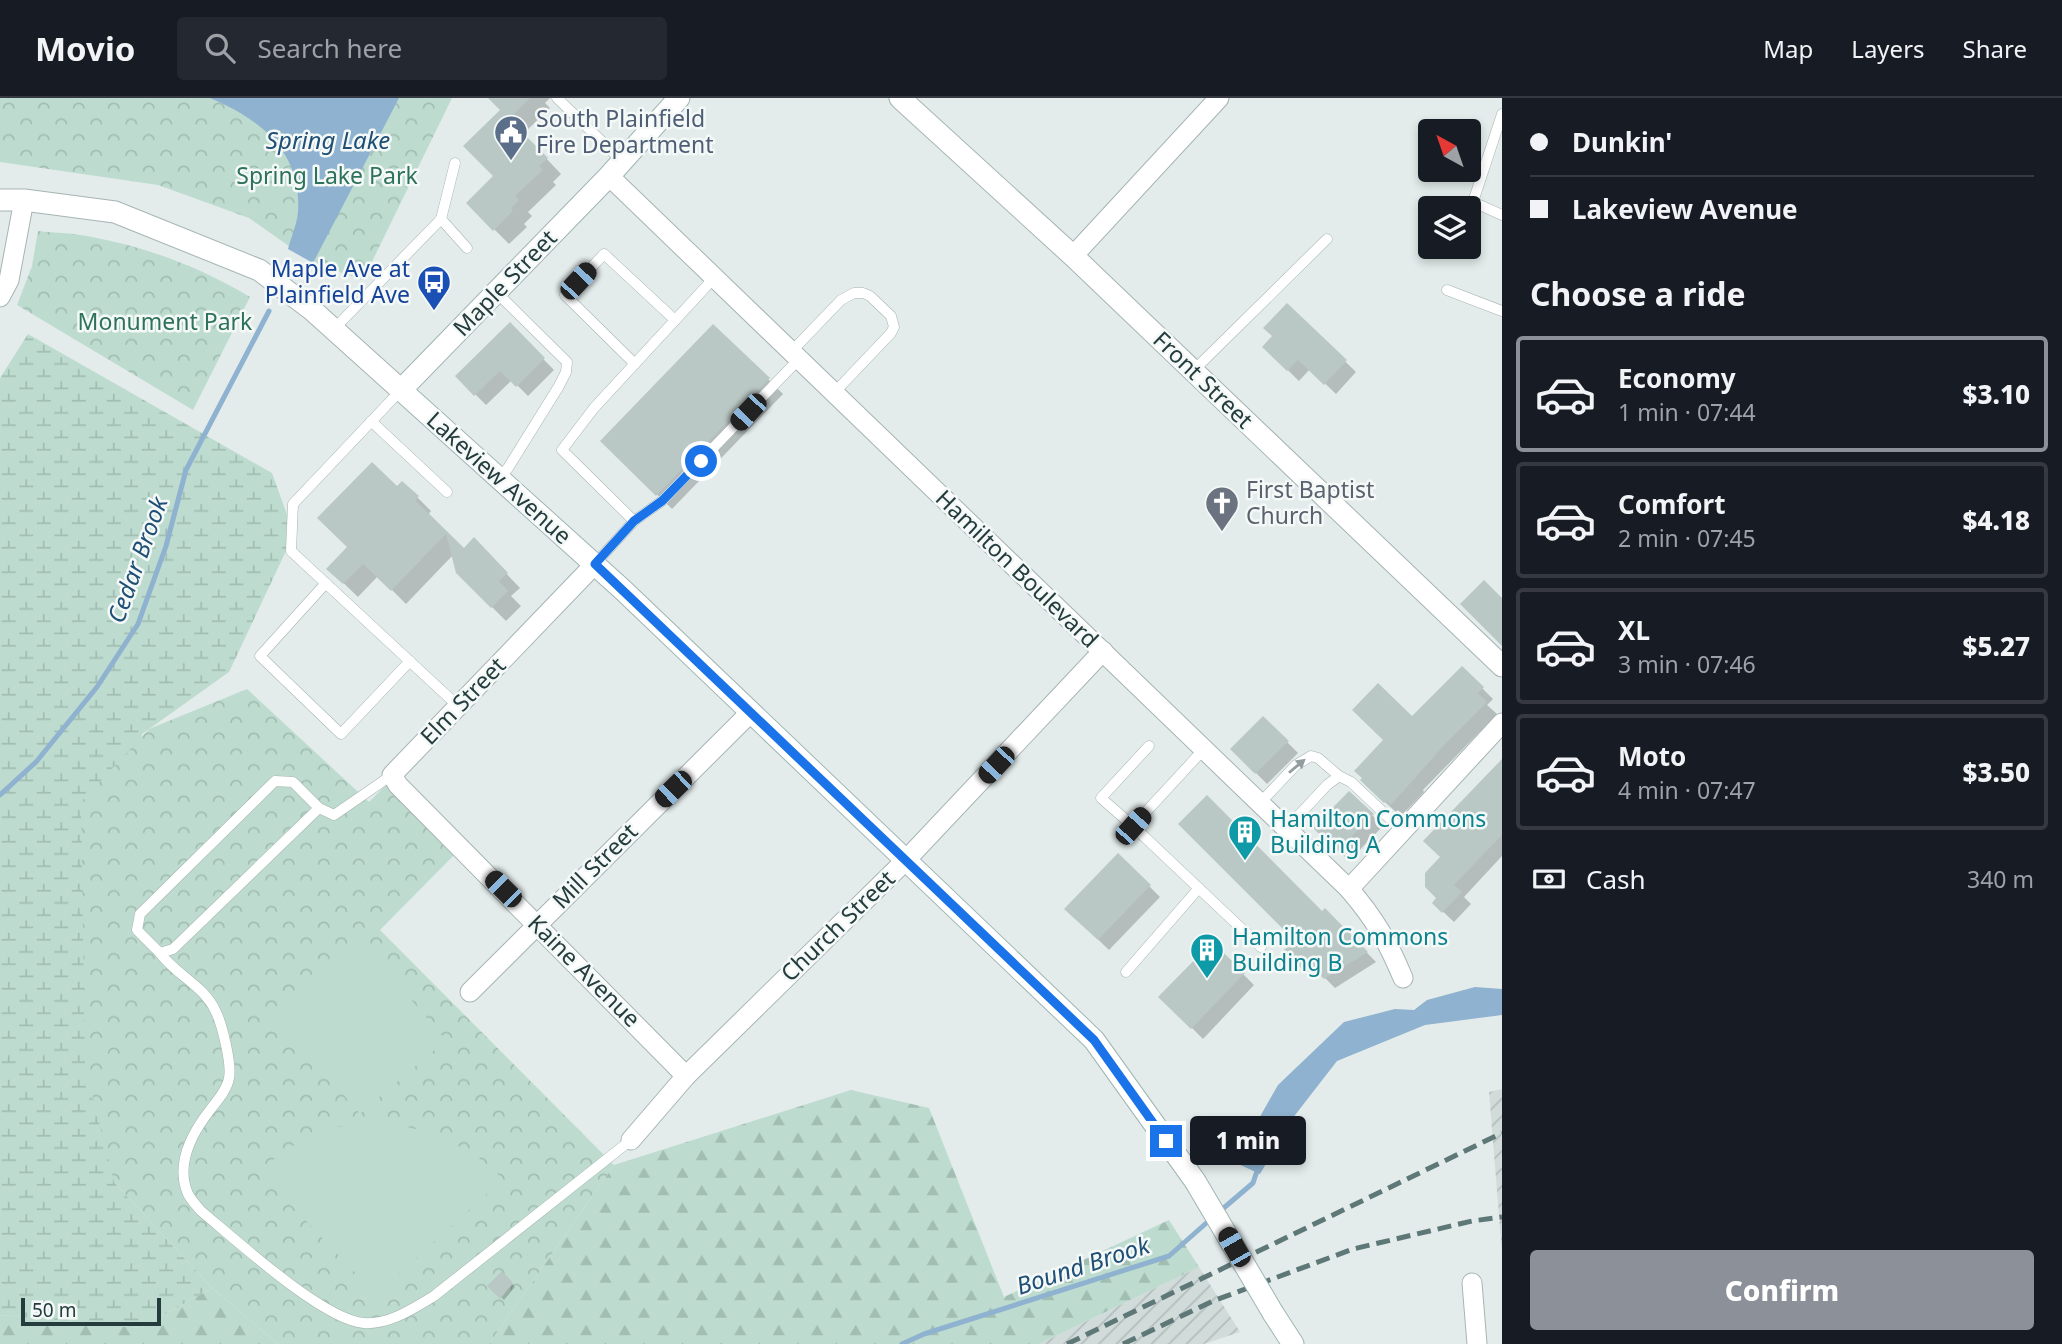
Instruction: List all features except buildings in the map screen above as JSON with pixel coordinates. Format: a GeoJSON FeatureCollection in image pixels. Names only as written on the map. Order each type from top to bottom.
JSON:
{"type":"FeatureCollection","features":[{"type":"Feature","properties":{"kind":"main road","name":"Maple Street"},"geometry":{"type":"LineString","coordinates":[[401,390],[615,169],[679,98]]}},
{"type":"Feature","properties":{"kind":"main road","name":"Front Street"},"geometry":{"type":"LineString","coordinates":[[900,98],[1073,256],[1502,666]]}},
{"type":"Feature","properties":{"kind":"main road","name":"Lakeview Avenue"},"geometry":{"type":"LineString","coordinates":[[0,200],[115,212],[259,270],[311,309],[595,564],[1094,1040],[1195,1181],[1293,1344]]}},
{"type":"Feature","properties":{"kind":"street"},"geometry":{"type":"LineString","coordinates":[[1073,256],[1219,98]]}},
{"type":"Feature","properties":{"kind":"street","name":"Hamilton Boulevard"},"geometry":{"type":"LineString","coordinates":[[615,169],[714,278],[1349,888],[1371,914],[1388,942],[1403,978]]}},
{"type":"Feature","properties":{"kind":"street"},"geometry":{"type":"LineString","coordinates":[[0,297],[9,280],[24,201]]}},
{"type":"Feature","properties":{"kind":"street","name":"Elm Street"},"geometry":{"type":"LineString","coordinates":[[392,775],[595,564]]}},
{"type":"Feature","properties":{"kind":"street","name":"Church Street"},"geometry":{"type":"LineString","coordinates":[[631,1140],[686,1076],[906,860],[1102,651]]}},
{"type":"Feature","properties":{"kind":"street","name":"Mill Street"},"geometry":{"type":"LineString","coordinates":[[470,992],[751,712]]}},
{"type":"Feature","properties":{"kind":"street"},"geometry":{"type":"LineString","coordinates":[[1349,888],[1502,723]]}},
{"type":"Feature","properties":{"kind":"street","name":"Kaine Avenue"},"geometry":{"type":"LineString","coordinates":[[392,775],[398,785],[686,1076]]}},
{"type":"Feature","properties":{"kind":"street"},"geometry":{"type":"LineString","coordinates":[[1472,1283],[1477,1344]]}},
{"type":"Feature","properties":{"kind":"lane"},"geometry":{"type":"LineString","coordinates":[[556,98],[615,169]]}},
{"type":"Feature","properties":{"kind":"lane"},"geometry":{"type":"LineString","coordinates":[[1502,114],[1473,202],[1502,215]]}},
{"type":"Feature","properties":{"kind":"lane"},"geometry":{"type":"LineString","coordinates":[[334,330],[441,219],[455,163]]}},
{"type":"Feature","properties":{"kind":"lane"},"geometry":{"type":"LineString","coordinates":[[441,219],[467,248]]}},
{"type":"Feature","properties":{"kind":"lane"},"geometry":{"type":"LineString","coordinates":[[1193,371],[1327,239]]}},
{"type":"Feature","properties":{"kind":"lane"},"geometry":{"type":"LineString","coordinates":[[635,364],[565,295],[604,254],[675,320]]}},
{"type":"Feature","properties":{"kind":"lane"},"geometry":{"type":"LineString","coordinates":[[634,521],[562,450],[594,408],[714,278]]}},
{"type":"Feature","properties":{"kind":"lane"},"geometry":{"type":"LineString","coordinates":[[1447,290],[1502,311]]}},
{"type":"Feature","properties":{"kind":"lane"},"geometry":{"type":"LineString","coordinates":[[496,292],[567,362],[566,372],[559,386],[499,479]]}},
{"type":"Feature","properties":{"kind":"lane"},"geometry":{"type":"LineString","coordinates":[[595,564],[634,521],[662,501],[847,295],[863,293],[888,313],[894,327],[834,393]]}},
{"type":"Feature","properties":{"kind":"lane"},"geometry":{"type":"LineString","coordinates":[[401,390],[293,504],[291,551],[458,706]]}},
{"type":"Feature","properties":{"kind":"lane"},"geometry":{"type":"LineString","coordinates":[[371,421],[447,492]]}},
{"type":"Feature","properties":{"kind":"lane"},"geometry":{"type":"LineString","coordinates":[[326,583],[260,656],[341,734],[410,661]]}},
{"type":"Feature","properties":{"kind":"lane"},"geometry":{"type":"LineString","coordinates":[[1149,746],[1101,798],[1261,947]]}},
{"type":"Feature","properties":{"kind":"lane"},"geometry":{"type":"LineString","coordinates":[[1133,826],[1204,749]]}},
{"type":"Feature","properties":{"kind":"lane"},"geometry":{"type":"LineString","coordinates":[[1260,803],[1296,765],[1311,756],[1318,758],[1339,776],[1351,782],[1404,831]]}},
{"type":"Feature","properties":{"kind":"lane"},"geometry":{"type":"LineString","coordinates":[[392,775],[334,816],[319,808],[293,782],[275,781],[140,914],[137,930],[168,965],[206,995],[216,1012],[229,1064],[229,1079],[223,1093],[195,1129],[184,1157],[184,1178],[188,1195],[201,1211],[308,1297],[344,1317],[365,1323],[387,1320],[410,1311],[434,1296],[631,1140]]}},
{"type":"Feature","properties":{"kind":"lane"},"geometry":{"type":"LineString","coordinates":[[1287,828],[1327,785],[1339,776]]}},
{"type":"Feature","properties":{"kind":"lane"},"geometry":{"type":"LineString","coordinates":[[160,953],[173,949],[319,808]]}},
{"type":"Feature","properties":{"kind":"lane"},"geometry":{"type":"LineString","coordinates":[[1126,972],[1199,888]]}},
{"type":"Feature","properties":{"kind":"shaded area"},"geometry":{"type":"Polygon","coordinates":[[[1502,1089],[1502,1253],[1489,1092],[1502,1089]]]}},
{"type":"Feature","properties":{"kind":"shaded area"},"geometry":{"type":"Polygon","coordinates":[[[1199,1267],[1240,1332],[1204,1344],[1039,1344],[1199,1267]]]}},
{"type":"Feature","properties":{"kind":"green space","name":"Spring Lake Park"},"geometry":{"type":"Polygon","coordinates":[[[0,98],[452,98],[363,280],[313,263],[249,218],[158,185],[0,162],[0,98]]]}},
{"type":"Feature","properties":{"kind":"green space","name":"Monument Park"},"geometry":{"type":"Polygon","coordinates":[[[38,231],[113,241],[154,253],[213,277],[250,297],[193,410],[17,305],[32,266],[38,231]]]}},
{"type":"Feature","properties":{"kind":"green space"},"geometry":{"type":"Polygon","coordinates":[[[28,334],[272,473],[294,534],[229,672],[142,734],[114,1182],[212,1288],[140,1328],[0,1315],[0,378],[28,334]]]}},
{"type":"Feature","properties":{"kind":"green space"},"geometry":{"type":"Polygon","coordinates":[[[247,689],[369,802],[390,781],[459,850],[380,930],[614,1165],[489,1344],[278,1344],[212,1288],[114,1182],[85,1065],[81,802],[149,729],[247,689]]]}},
{"type":"Feature","properties":{"kind":"green space"},"geometry":{"type":"Polygon","coordinates":[[[357,937],[446,1040],[360,1114],[271,1011],[357,937]]]}},
{"type":"Feature","properties":{"kind":"green space"},"geometry":{"type":"Polygon","coordinates":[[[851,1090],[929,1108],[1004,1297],[1169,1220],[1199,1267],[1039,1344],[489,1344],[614,1165],[851,1090]]]}},
{"type":"Feature","properties":{"kind":"green space"},"geometry":{"type":"Polygon","coordinates":[[[380,1121],[429,1132],[473,1153],[503,1179],[376,1295],[259,1171],[288,1148],[331,1128],[380,1121]]]}},
{"type":"Feature","properties":{"kind":"green space"},"geometry":{"type":"Polygon","coordinates":[[[212,1288],[278,1344],[0,1344],[0,1315],[140,1328],[212,1288]]]}},
{"type":"Feature","properties":{"kind":"water","name":"Spring Lake"},"geometry":{"type":"Polygon","coordinates":[[[210,98],[399,98],[313,263],[288,249],[298,212],[293,172],[285,155],[261,127],[210,98]]]}},
{"type":"Feature","properties":{"kind":"water"},"geometry":{"type":"Polygon","coordinates":[[[1475,987],[1502,989],[1502,1015],[1425,1025],[1337,1061],[1292,1119],[1260,1174],[1234,1162],[1278,1085],[1344,1022],[1395,1009],[1414,1010],[1427,1000],[1475,987]]]}},
{"type":"Feature","properties":{"kind":"waterway","name":"Cedar Brook"},"geometry":{"type":"LineString","coordinates":[[0,795],[36,762],[97,687],[138,624],[166,546],[186,470],[269,311]]}},
{"type":"Feature","properties":{"kind":"waterway","name":"Bound Brook"},"geometry":{"type":"LineString","coordinates":[[1219,1212],[1253,1183],[1258,1168]]}},
{"type":"Feature","properties":{"kind":"waterway","name":"Bound Brook"},"geometry":{"type":"LineString","coordinates":[[902,1344],[924,1334],[1169,1256],[1212,1218]]}},
{"type":"Feature","properties":{"kind":"railway"},"geometry":{"type":"LineString","coordinates":[[1067,1344],[1502,1133]]}},
{"type":"Feature","properties":{"kind":"railway"},"geometry":{"type":"LineString","coordinates":[[1123,1344],[1213,1301],[1353,1249],[1472,1221],[1502,1217]]}},
{"type":"Feature","properties":{"kind":"place","name":"South Plainfield Fire Department"},"geometry":{"type":"Point","coordinates":[511,162]}},
{"type":"Feature","properties":{"kind":"place","name":"Maple Ave at Plainfield Ave"},"geometry":{"type":"Point","coordinates":[434,312]}},
{"type":"Feature","properties":{"kind":"place","name":"First Baptist Church"},"geometry":{"type":"Point","coordinates":[1222,533]}},
{"type":"Feature","properties":{"kind":"place","name":"Hamilton Commons Building A"},"geometry":{"type":"Point","coordinates":[1245,862]}},
{"type":"Feature","properties":{"kind":"place","name":"Hamilton Commons Building B"},"geometry":{"type":"Point","coordinates":[1207,980]}},
{"type":"Feature","properties":{"kind":"route"},"geometry":{"type":"LineString","coordinates":[[701,461],[662,501],[634,521],[595,564],[1094,1040],[1166,1141]]}}]}
